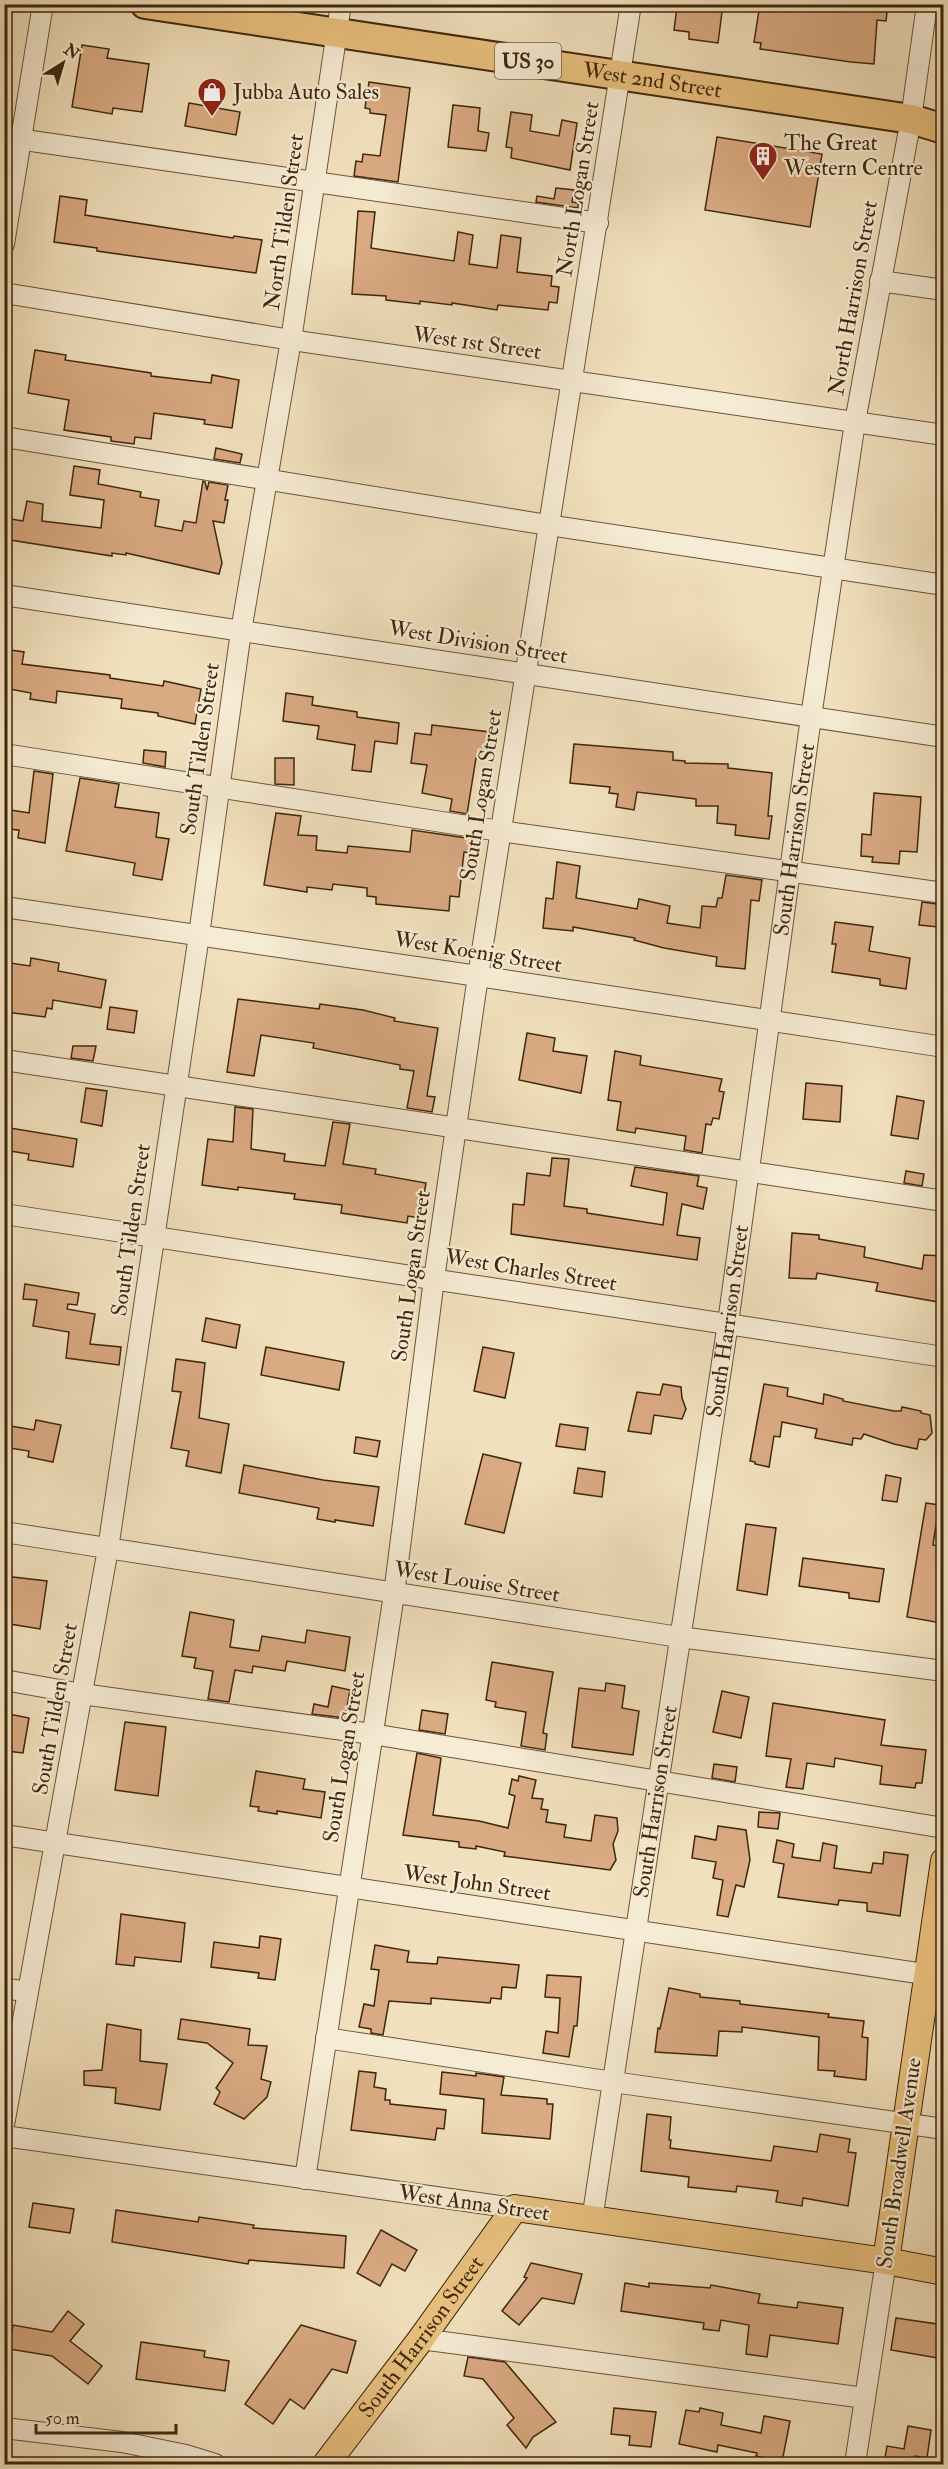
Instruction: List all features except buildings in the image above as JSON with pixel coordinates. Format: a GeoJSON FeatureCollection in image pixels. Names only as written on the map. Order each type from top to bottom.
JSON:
{"type":"FeatureCollection","features":[{"type":"Feature","properties":{"kind":"highway","name":"West 2nd Street"},"geometry":{"type":"LineString","coordinates":[[145,4],[911,119],[944,129]]}},
{"type":"Feature","properties":{"kind":"highway","name":"West 2nd Street"},"geometry":{"type":"LineString","coordinates":[[911,119],[944,118]]}},
{"type":"Feature","properties":{"kind":"main road","name":"South Broadwell Avenue"},"geometry":{"type":"LineString","coordinates":[[886,2261],[904,2122],[935,1975],[944,1861]]}},
{"type":"Feature","properties":{"kind":"main road","name":"West Anna Street"},"geometry":{"type":"LineString","coordinates":[[515,2208],[886,2261],[944,2272]]}},
{"type":"Feature","properties":{"kind":"main road","name":"South Harrison Street"},"geometry":{"type":"LineString","coordinates":[[329,2464],[515,2208]]}},
{"type":"Feature","properties":{"kind":"street"},"geometry":{"type":"LineString","coordinates":[[4,244],[13,138],[43,4]]}},
{"type":"Feature","properties":{"kind":"street","name":"North Tilden Street"},"geometry":{"type":"LineString","coordinates":[[291,340],[341,4]]}},
{"type":"Feature","properties":{"kind":"street","name":"North Logan Street"},"geometry":{"type":"LineString","coordinates":[[570,381],[631,4]]}},
{"type":"Feature","properties":{"kind":"street","name":"North Harrison Street"},"geometry":{"type":"LineString","coordinates":[[855,422],[911,119],[927,4]]}},
{"type":"Feature","properties":{"kind":"street"},"geometry":{"type":"LineString","coordinates":[[13,138],[597,223]]}},
{"type":"Feature","properties":{"kind":"street"},"geometry":{"type":"LineString","coordinates":[[880,281],[944,290]]}},
{"type":"Feature","properties":{"kind":"street","name":"West 1st Street"},"geometry":{"type":"LineString","coordinates":[[4,293],[291,340],[944,435]]}},
{"type":"Feature","properties":{"kind":"street","name":"South Tilden Street"},"geometry":{"type":"LineString","coordinates":[[4,2126],[108,1549],[199,935],[241,630],[291,340]]}},
{"type":"Feature","properties":{"kind":"street","name":"South Logan Street"},"geometry":{"type":"LineString","coordinates":[[305,2179],[394,1594],[434,1279],[478,976],[570,381]]}},
{"type":"Feature","properties":{"kind":"street","name":"South Harrison Street"},"geometry":{"type":"LineString","coordinates":[[592,2220],[728,1323],[811,717],[855,422]]}},
{"type":"Feature","properties":{"kind":"street"},"geometry":{"type":"LineString","coordinates":[[4,437],[548,525],[944,585]]}},
{"type":"Feature","properties":{"kind":"street","name":"West Division Street"},"geometry":{"type":"LineString","coordinates":[[4,595],[944,737]]}},
{"type":"Feature","properties":{"kind":"street"},"geometry":{"type":"LineString","coordinates":[[4,754],[500,831],[944,893]]}},
{"type":"Feature","properties":{"kind":"street","name":"West Koenig Street"},"geometry":{"type":"LineString","coordinates":[[4,907],[944,1047]]}},
{"type":"Feature","properties":{"kind":"street"},"geometry":{"type":"LineString","coordinates":[[4,1060],[944,1201]]}},
{"type":"Feature","properties":{"kind":"street","name":"West Charles Street"},"geometry":{"type":"LineString","coordinates":[[4,1214],[944,1357]]}},
{"type":"Feature","properties":{"kind":"street","name":"West Louise Street"},"geometry":{"type":"LineString","coordinates":[[4,1532],[679,1637],[944,1671]]}},
{"type":"Feature","properties":{"kind":"street"},"geometry":{"type":"LineString","coordinates":[[4,1680],[82,1694],[372,1734],[944,1828]]}},
{"type":"Feature","properties":{"kind":"street","name":"West John Street"},"geometry":{"type":"LineString","coordinates":[[4,1835],[935,1975]]}},
{"type":"Feature","properties":{"kind":"street"},"geometry":{"type":"LineString","coordinates":[[4,1988],[28,1992]]}},
{"type":"Feature","properties":{"kind":"street"},"geometry":{"type":"LineString","coordinates":[[326,2038],[944,2129]]}},
{"type":"Feature","properties":{"kind":"street","name":"West Anna Street"},"geometry":{"type":"LineString","coordinates":[[4,2136],[515,2208]]}},
{"type":"Feature","properties":{"kind":"street","name":"South Broadwell Avenue"},"geometry":{"type":"LineString","coordinates":[[855,2464],[886,2261]]}},
{"type":"Feature","properties":{"kind":"street"},"geometry":{"type":"LineString","coordinates":[[421,2339],[866,2398]]}},
{"type":"Feature","properties":{"kind":"street"},"geometry":{"type":"LineString","coordinates":[[4,2428],[122,2442],[186,2454],[216,2464]]}},
{"type":"Feature","properties":{"kind":"place","name":"Jubba Auto Sales"},"geometry":{"type":"Point","coordinates":[212,118]}},
{"type":"Feature","properties":{"kind":"place","name":"The Great Western Centre"},"geometry":{"type":"Point","coordinates":[763,182]}}]}
